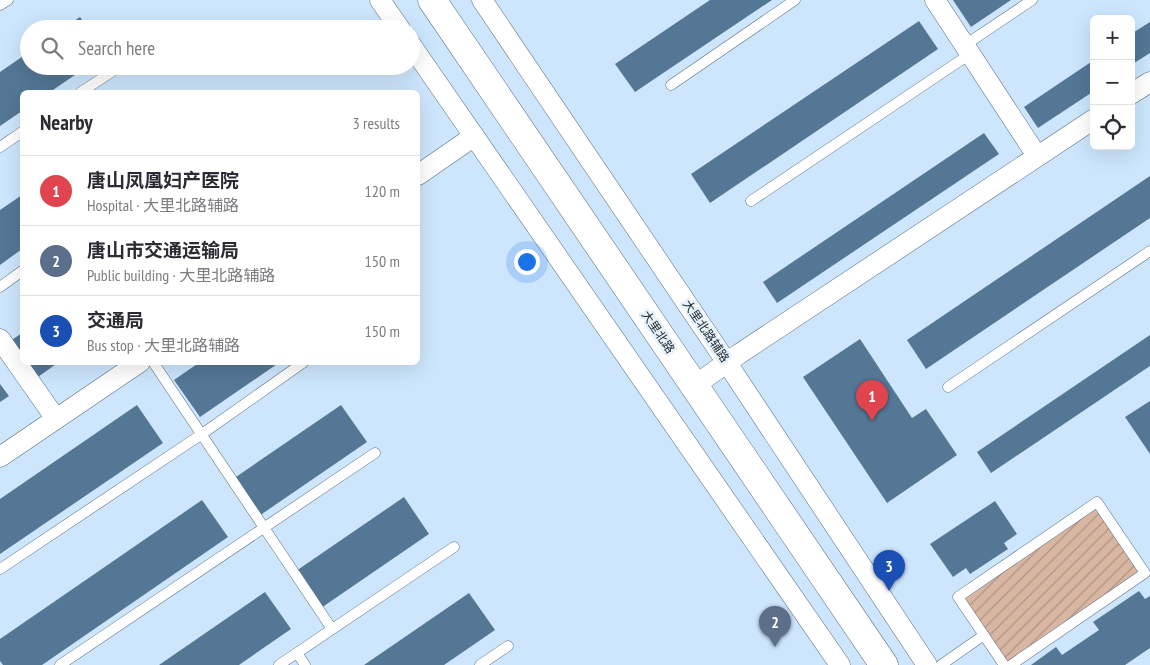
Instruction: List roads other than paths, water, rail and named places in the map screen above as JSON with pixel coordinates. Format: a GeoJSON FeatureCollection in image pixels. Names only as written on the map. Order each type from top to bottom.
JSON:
{"type":"FeatureCollection","features":[{"type":"Feature","properties":{"kind":"main road","name":"大里北路"},"geometry":{"type":"LineString","coordinates":[[432,0],[884,665]]}},
{"type":"Feature","properties":{"kind":"street"},"geometry":{"type":"LineString","coordinates":[[380,0],[394,20]]}},
{"type":"Feature","properties":{"kind":"street","name":"大里北路辅路"},"geometry":{"type":"LineString","coordinates":[[482,0],[727,362],[927,665]]}},
{"type":"Feature","properties":{"kind":"street"},"geometry":{"type":"LineString","coordinates":[[935,0],[1037,156]]}},
{"type":"Feature","properties":{"kind":"street"},"geometry":{"type":"LineString","coordinates":[[420,58],[840,665]]}},
{"type":"Feature","properties":{"kind":"street"},"geometry":{"type":"LineString","coordinates":[[694,386],[727,362],[1090,122]]}},
{"type":"Feature","properties":{"kind":"street"},"geometry":{"type":"LineString","coordinates":[[420,173],[473,137]]}},
{"type":"Feature","properties":{"kind":"street"},"geometry":{"type":"LineString","coordinates":[[0,339],[56,419]]}},
{"type":"Feature","properties":{"kind":"street"},"geometry":{"type":"LineString","coordinates":[[0,457],[136,365]]}},
{"type":"Feature","properties":{"kind":"lane"},"geometry":{"type":"LineString","coordinates":[[0,5],[8,0]]}},
{"type":"Feature","properties":{"kind":"lane"},"geometry":{"type":"LineString","coordinates":[[671,85],[795,0]]}},
{"type":"Feature","properties":{"kind":"lane"},"geometry":{"type":"LineString","coordinates":[[751,202],[967,49],[1032,0]]}},
{"type":"Feature","properties":{"kind":"lane"},"geometry":{"type":"LineString","coordinates":[[84,90],[107,75]]}},
{"type":"Feature","properties":{"kind":"lane"},"geometry":{"type":"LineString","coordinates":[[0,147],[20,133]]}},
{"type":"Feature","properties":{"kind":"lane"},"geometry":{"type":"LineString","coordinates":[[948,387],[1150,251]]}},
{"type":"Feature","properties":{"kind":"lane"},"geometry":{"type":"LineString","coordinates":[[0,286],[20,272]]}},
{"type":"Feature","properties":{"kind":"lane"},"geometry":{"type":"LineString","coordinates":[[155,365],[332,629]]}},
{"type":"Feature","properties":{"kind":"lane"},"geometry":{"type":"LineString","coordinates":[[0,569],[202,434],[300,365]]}},
{"type":"Feature","properties":{"kind":"lane"},"geometry":{"type":"LineString","coordinates":[[60,665],[375,453]]}},
{"type":"Feature","properties":{"kind":"lane"},"geometry":{"type":"LineString","coordinates":[[1004,665],[958,597],[1097,502],[1148,572],[1010,665]]}},
{"type":"Feature","properties":{"kind":"lane"},"geometry":{"type":"LineString","coordinates":[[279,665],[454,547]]}},
{"type":"Feature","properties":{"kind":"lane"},"geometry":{"type":"LineString","coordinates":[[941,665],[984,635]]}},
{"type":"Feature","properties":{"kind":"lane"},"geometry":{"type":"LineString","coordinates":[[480,665],[508,646]]}},
{"type":"Feature","properties":{"kind":"lane"},"geometry":{"type":"LineString","coordinates":[[297,653],[305,665]]}},
{"type":"Feature","properties":{"kind":"place","name":"唐山凤凰妇产医院"},"geometry":{"type":"Point","coordinates":[872,421]}},
{"type":"Feature","properties":{"kind":"place","name":"交通局"},"geometry":{"type":"Point","coordinates":[889,591]}},
{"type":"Feature","properties":{"kind":"place","name":"唐山市交通运输局"},"geometry":{"type":"Point","coordinates":[775,647]}}]}
